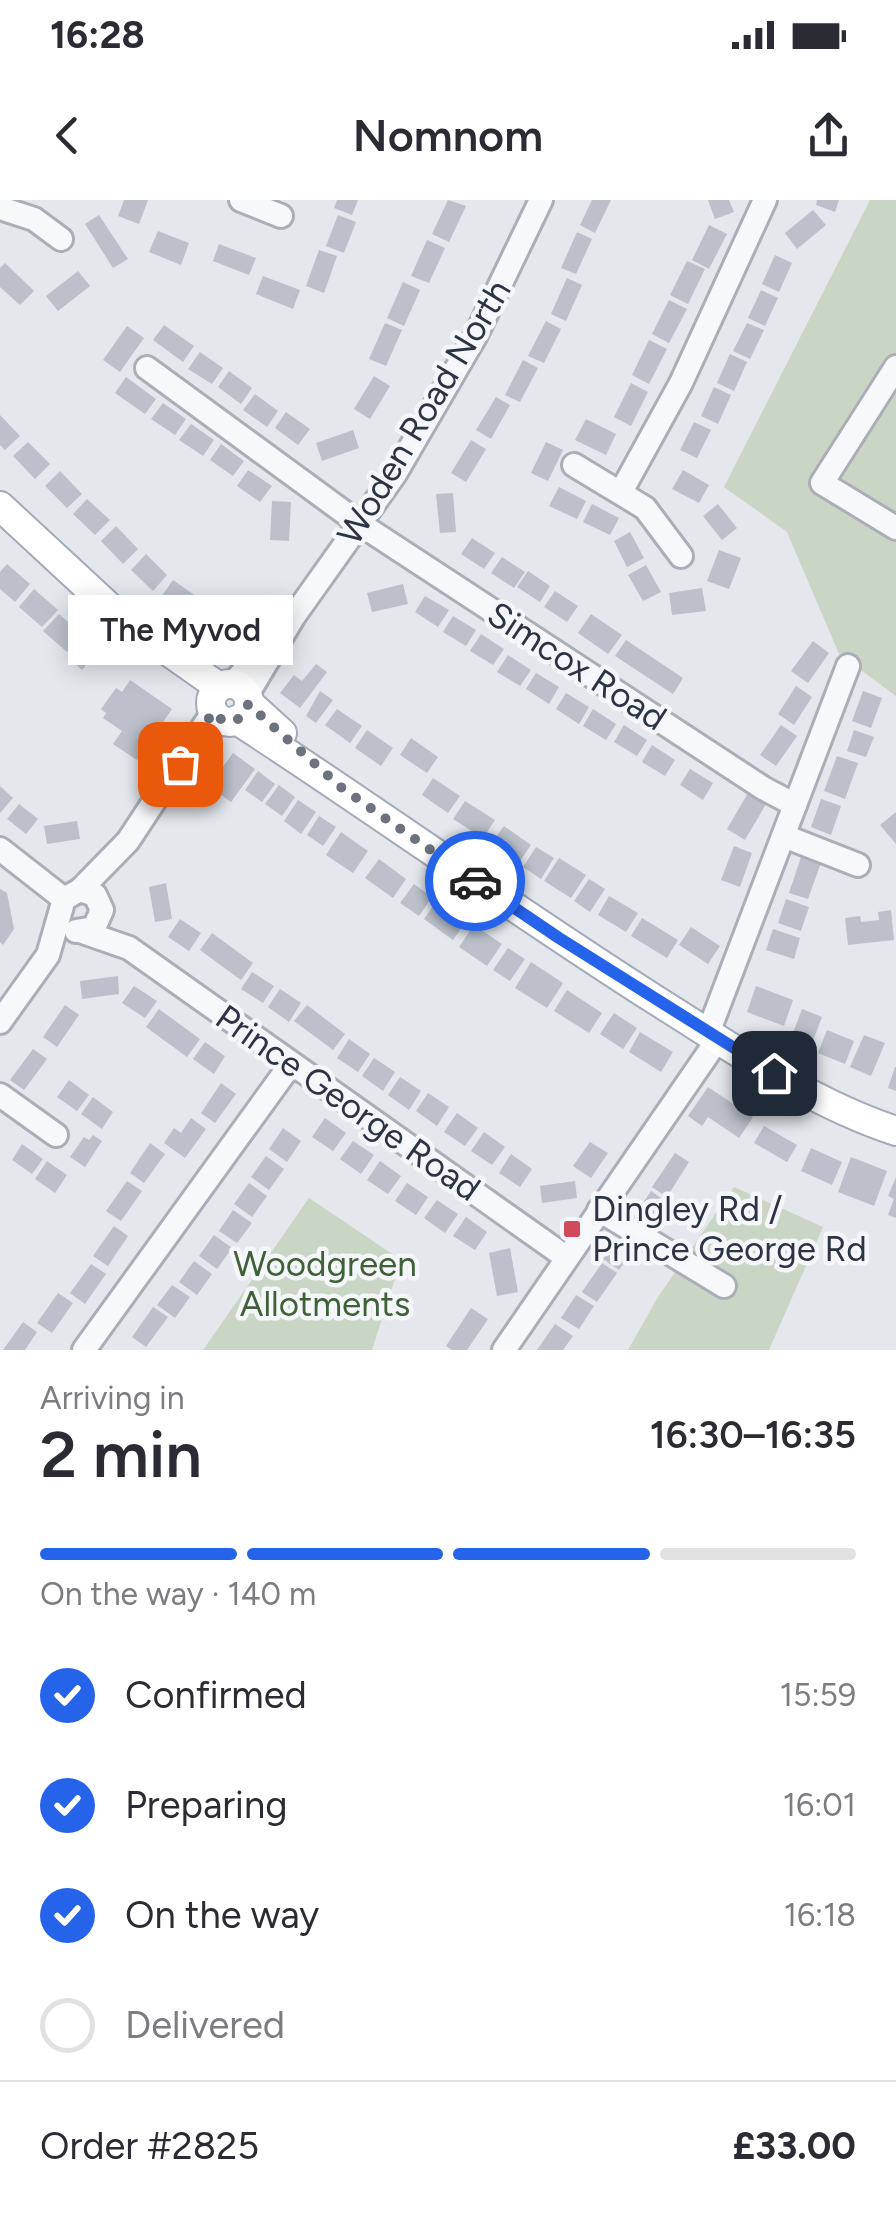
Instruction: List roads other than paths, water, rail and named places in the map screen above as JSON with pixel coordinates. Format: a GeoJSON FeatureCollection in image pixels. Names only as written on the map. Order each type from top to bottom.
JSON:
{"type":"FeatureCollection","features":[{"type":"Feature","properties":{"kind":"main road"},"geometry":{"type":"LineString","coordinates":[[0,506],[82,585],[146,638],[342,788],[559,938],[713,1036],[832,1106],[896,1131]]}},
{"type":"Feature","properties":{"kind":"street"},"geometry":{"type":"LineString","coordinates":[[241,200],[280,216]]}},
{"type":"Feature","properties":{"kind":"street","name":"Woden Road North"},"geometry":{"type":"LineString","coordinates":[[128,841],[394,474],[476,335],[541,200]]}},
{"type":"Feature","properties":{"kind":"street"},"geometry":{"type":"LineString","coordinates":[[622,492],[681,384],[765,200]]}},
{"type":"Feature","properties":{"kind":"street"},"geometry":{"type":"LineString","coordinates":[[0,208],[34,219],[61,239]]}},
{"type":"Feature","properties":{"kind":"street"},"geometry":{"type":"LineString","coordinates":[[896,367],[822,482],[896,528]]}},
{"type":"Feature","properties":{"kind":"street","name":"Simcox Road"},"geometry":{"type":"LineString","coordinates":[[148,368],[360,524],[763,788],[795,805]]}},
{"type":"Feature","properties":{"kind":"street"},"geometry":{"type":"LineString","coordinates":[[574,466],[645,508],[681,556]]}},
{"type":"Feature","properties":{"kind":"street"},"geometry":{"type":"LineString","coordinates":[[504,1350],[713,1036],[848,666]]}},
{"type":"Feature","properties":{"kind":"street"},"geometry":{"type":"LineString","coordinates":[[784,836],[858,865]]}},
{"type":"Feature","properties":{"kind":"street"},"geometry":{"type":"LineString","coordinates":[[0,1022],[48,954],[68,901],[128,841]]}},
{"type":"Feature","properties":{"kind":"street"},"geometry":{"type":"LineString","coordinates":[[48,954],[97,925],[128,841]]}},
{"type":"Feature","properties":{"kind":"street"},"geometry":{"type":"LineString","coordinates":[[0,849],[68,901],[95,895],[101,906]]}},
{"type":"Feature","properties":{"kind":"street"},"geometry":{"type":"LineString","coordinates":[[68,901],[66,924],[81,932]]}},
{"type":"Feature","properties":{"kind":"street","name":"Prince George Road"},"geometry":{"type":"LineString","coordinates":[[101,906],[128,948]]}},
{"type":"Feature","properties":{"kind":"street","name":"Prince George Road"},"geometry":{"type":"LineString","coordinates":[[81,932],[128,948],[567,1258]]}},
{"type":"Feature","properties":{"kind":"street"},"geometry":{"type":"LineString","coordinates":[[84,1350],[291,1064]]}},
{"type":"Feature","properties":{"kind":"street"},"geometry":{"type":"LineString","coordinates":[[0,1094],[56,1136]]}},
{"type":"Feature","properties":{"kind":"street"},"geometry":{"type":"LineString","coordinates":[[599,1210],[724,1286]]}},
{"type":"Feature","properties":{"kind":"place","name":"The Myvod"},"geometry":{"type":"Point","coordinates":[180,764]}},
{"type":"Feature","properties":{"kind":"place","name":"Dingley Rd / Prince George Rd"},"geometry":{"type":"Point","coordinates":[572,1229]}},
{"type":"Feature","properties":{"kind":"park label","name":"Woodgreen Allotments"},"geometry":{"type":"Point","coordinates":[325,1284]}}]}
